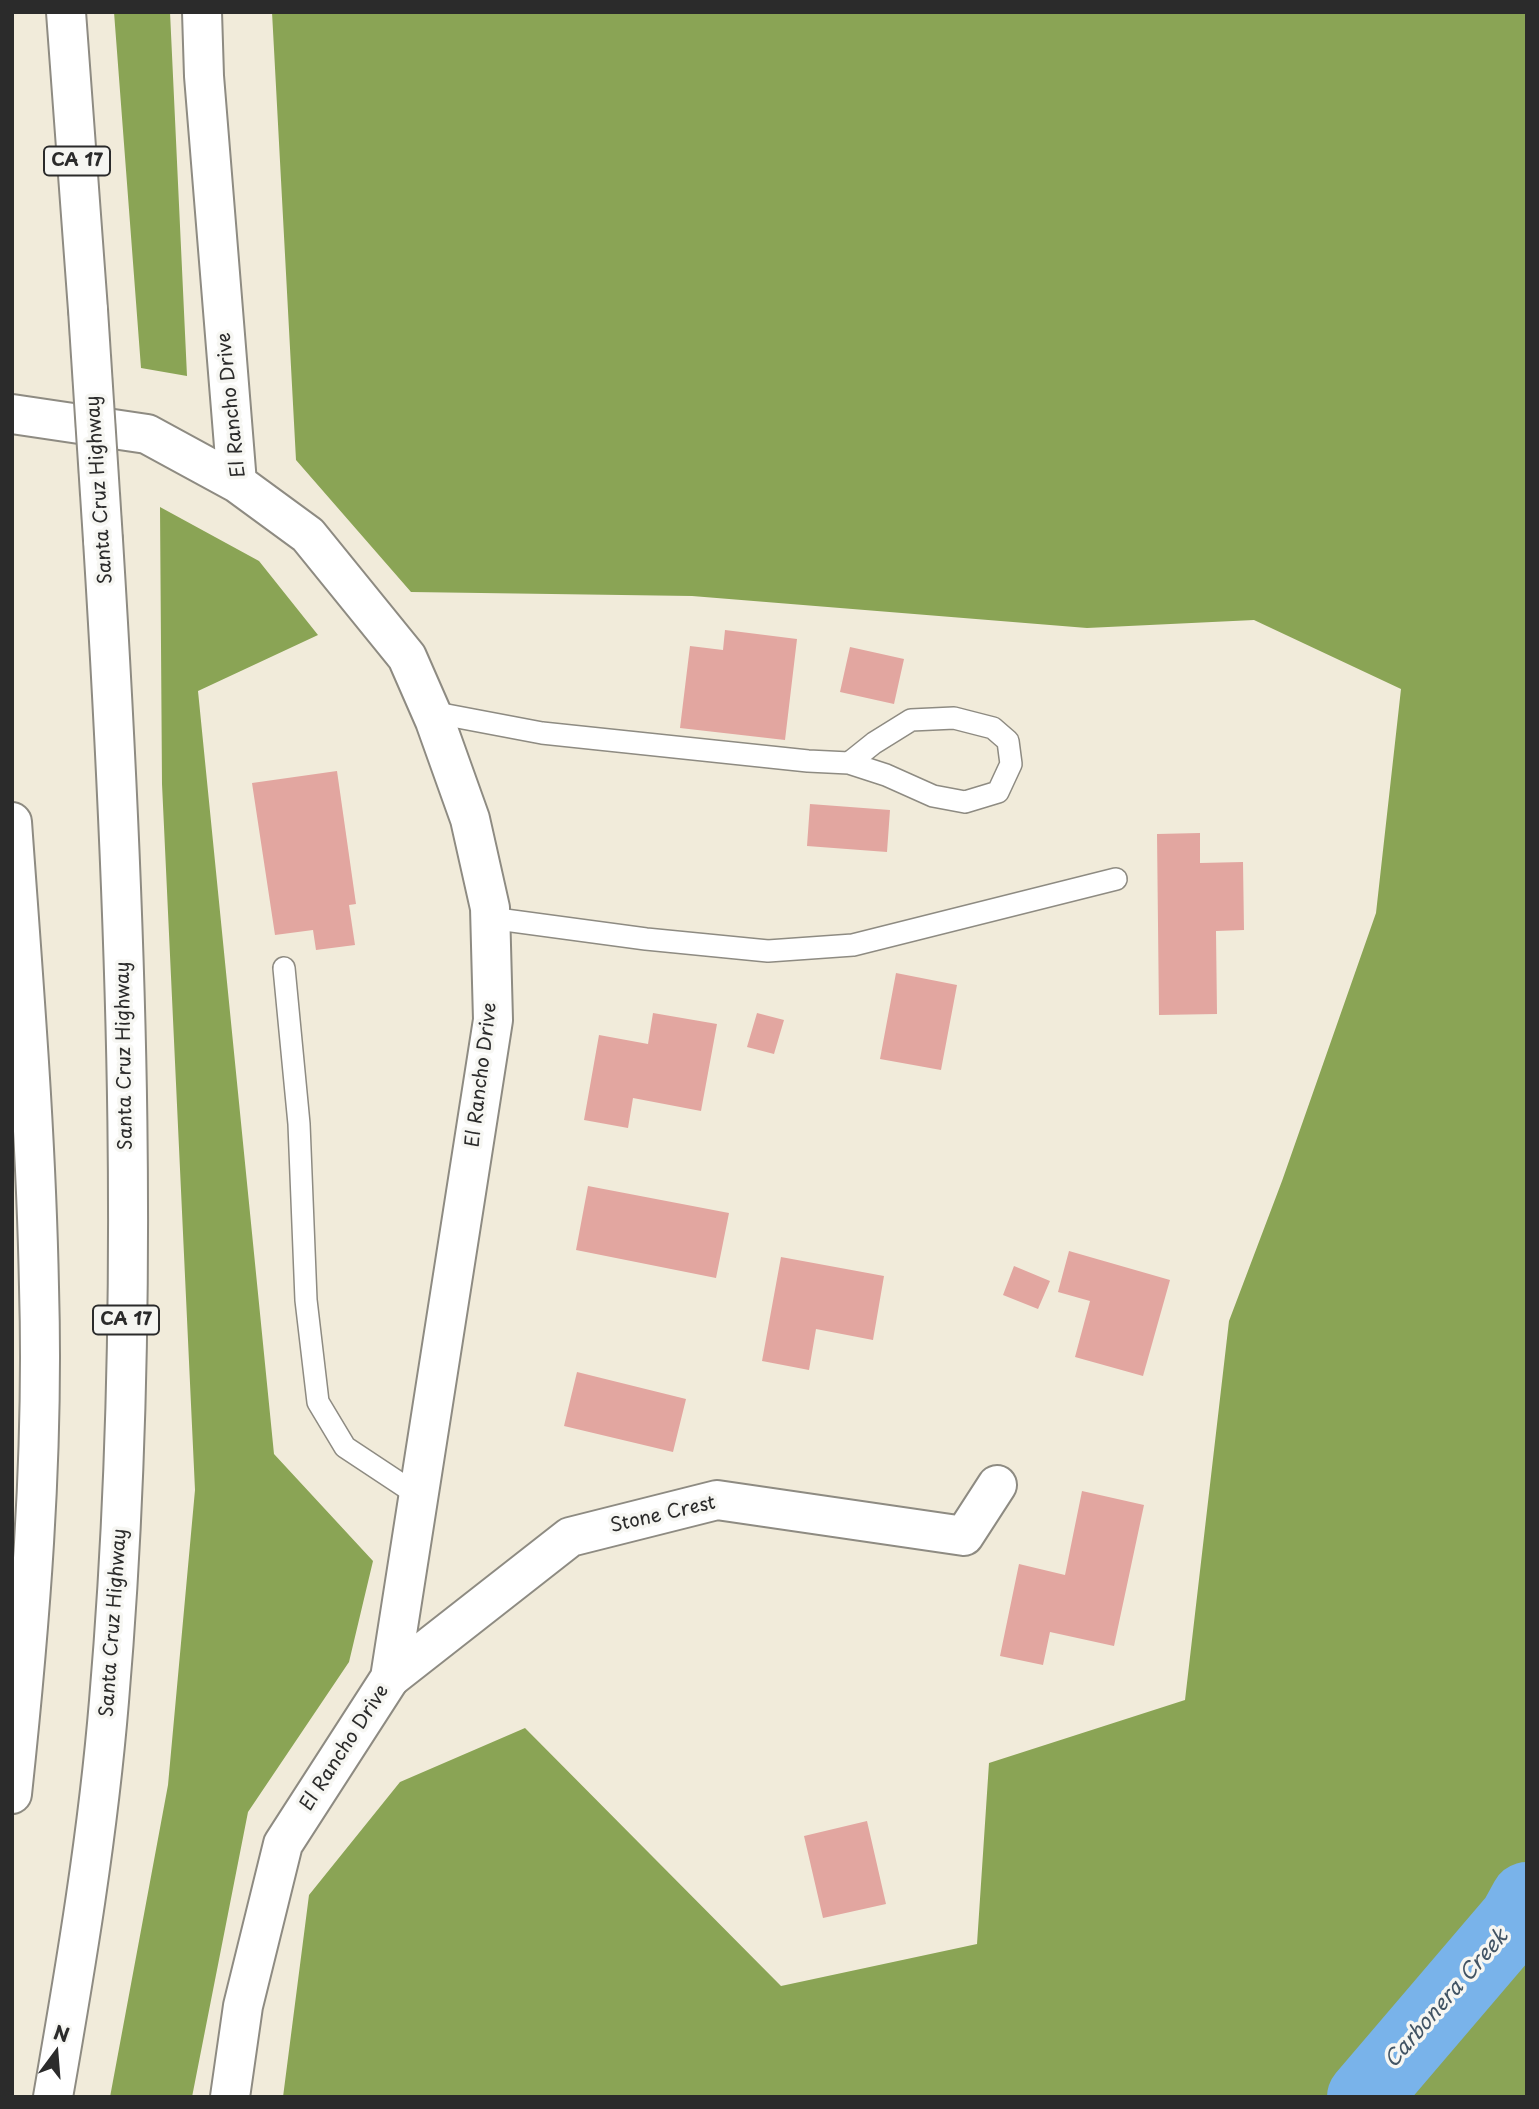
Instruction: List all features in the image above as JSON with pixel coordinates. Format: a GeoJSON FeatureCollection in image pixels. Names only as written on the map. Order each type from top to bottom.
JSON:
{"type":"FeatureCollection","features":[{"type":"Feature","properties":{"kind":"main road","name":"Santa Cruz Highway"},"geometry":{"type":"LineString","coordinates":[[53,2097],[77,1962],[101,1781],[116,1615],[124,1443],[127,1266],[125,1007],[119,830],[103,540],[66,12]]}},
{"type":"Feature","properties":{"kind":"main road","name":"El Rancho Drive"},"geometry":{"type":"LineString","coordinates":[[202,12],[204,76],[237,483],[308,535],[407,657],[431,712],[470,819],[490,918],[494,1020],[390,1678],[283,1844],[243,2006],[230,2097]]}},
{"type":"Feature","properties":{"kind":"main road"},"geometry":{"type":"LineString","coordinates":[[12,414],[147,434],[237,483]]}},
{"type":"Feature","properties":{"kind":"main road"},"geometry":{"type":"LineString","coordinates":[[12,822],[36,1199],[40,1380],[32,1569],[12,1794]]}},
{"type":"Feature","properties":{"kind":"main road","name":"Stone Crest"},"geometry":{"type":"LineString","coordinates":[[390,1678],[570,1537],[717,1500],[964,1536],[997,1485]]}},
{"type":"Feature","properties":{"kind":"lane"},"geometry":{"type":"LineString","coordinates":[[431,712],[542,733],[849,763],[886,775],[933,796],[965,802],[998,792],[1011,764],[1008,741],[993,729],[954,718],[911,720],[874,743],[849,763]]}},
{"type":"Feature","properties":{"kind":"lane"},"geometry":{"type":"LineString","coordinates":[[490,918],[646,939],[780,950],[853,945],[1116,879]]}},
{"type":"Feature","properties":{"kind":"lane"},"geometry":{"type":"LineString","coordinates":[[284,968],[299,1124],[306,1300],[318,1402],[345,1447],[419,1496]]}},
{"type":"Feature","properties":{"kind":"green space"},"geometry":{"type":"Polygon","coordinates":[[[114,12],[170,12],[187,376],[141,368],[114,12]]]}},
{"type":"Feature","properties":{"kind":"green space"},"geometry":{"type":"Polygon","coordinates":[[[272,12],[1527,12],[1527,2097],[283,2097],[309,1895],[400,1782],[525,1728],[781,1986],[977,1944],[989,1763],[1185,1700],[1229,1321],[1282,1181],[1376,913],[1401,689],[1254,620],[1087,628],[692,596],[411,592],[296,460],[272,12]]]}},
{"type":"Feature","properties":{"kind":"green space"},"geometry":{"type":"Polygon","coordinates":[[[160,507],[259,561],[318,635],[198,691],[274,1454],[373,1561],[349,1662],[248,1812],[192,2097],[110,2097],[168,1785],[195,1490],[162,784],[160,507]]]}},
{"type":"Feature","properties":{"kind":"building"},"geometry":{"type":"Polygon","coordinates":[[[725,630],[797,639],[785,740],[680,728],[690,646],[723,650],[725,630]]]}},
{"type":"Feature","properties":{"kind":"building"},"geometry":{"type":"Polygon","coordinates":[[[850,647],[904,659],[894,704],[840,692],[850,647]]]}},
{"type":"Feature","properties":{"kind":"building"},"geometry":{"type":"Polygon","coordinates":[[[337,771],[356,904],[349,905],[355,945],[316,950],[313,930],[275,935],[252,783],[337,771]]]}},
{"type":"Feature","properties":{"kind":"building"},"geometry":{"type":"Polygon","coordinates":[[[810,804],[890,810],[887,852],[807,846],[810,804]]]}},
{"type":"Feature","properties":{"kind":"building"},"geometry":{"type":"Polygon","coordinates":[[[1200,833],[1200,863],[1243,862],[1244,930],[1216,931],[1217,1014],[1159,1015],[1157,834],[1200,833]]]}},
{"type":"Feature","properties":{"kind":"building"},"geometry":{"type":"Polygon","coordinates":[[[896,973],[957,985],[941,1070],[880,1059],[896,973]]]}},
{"type":"Feature","properties":{"kind":"building"},"geometry":{"type":"Polygon","coordinates":[[[653,1013],[717,1024],[701,1111],[633,1098],[628,1128],[584,1120],[599,1035],[648,1044],[653,1013]]]}},
{"type":"Feature","properties":{"kind":"building"},"geometry":{"type":"Polygon","coordinates":[[[757,1013],[784,1020],[774,1054],[747,1047],[757,1013]]]}},
{"type":"Feature","properties":{"kind":"building"},"geometry":{"type":"Polygon","coordinates":[[[588,1186],[729,1213],[716,1278],[576,1250],[588,1186]]]}},
{"type":"Feature","properties":{"kind":"building"},"geometry":{"type":"Polygon","coordinates":[[[1069,1251],[1170,1280],[1143,1376],[1075,1357],[1090,1301],[1058,1292],[1069,1251]]]}},
{"type":"Feature","properties":{"kind":"building"},"geometry":{"type":"Polygon","coordinates":[[[781,1257],[884,1276],[873,1340],[816,1329],[809,1370],[762,1361],[781,1257]]]}},
{"type":"Feature","properties":{"kind":"building"},"geometry":{"type":"Polygon","coordinates":[[[1014,1266],[1050,1281],[1038,1309],[1003,1295],[1014,1266]]]}},
{"type":"Feature","properties":{"kind":"building"},"geometry":{"type":"Polygon","coordinates":[[[577,1372],[686,1399],[673,1452],[564,1426],[577,1372]]]}},
{"type":"Feature","properties":{"kind":"building"},"geometry":{"type":"Polygon","coordinates":[[[1082,1491],[1144,1505],[1114,1646],[1050,1632],[1043,1665],[1000,1656],[1019,1564],[1065,1575],[1082,1491]]]}},
{"type":"Feature","properties":{"kind":"building"},"geometry":{"type":"Polygon","coordinates":[[[867,1821],[886,1904],[823,1918],[804,1836],[867,1821]]]}},
{"type":"Feature","properties":{"kind":"waterway","name":"Carbonera Creek"},"geometry":{"type":"LineString","coordinates":[[1364,2097],[1516,1919],[1527,1899]]}}]}
